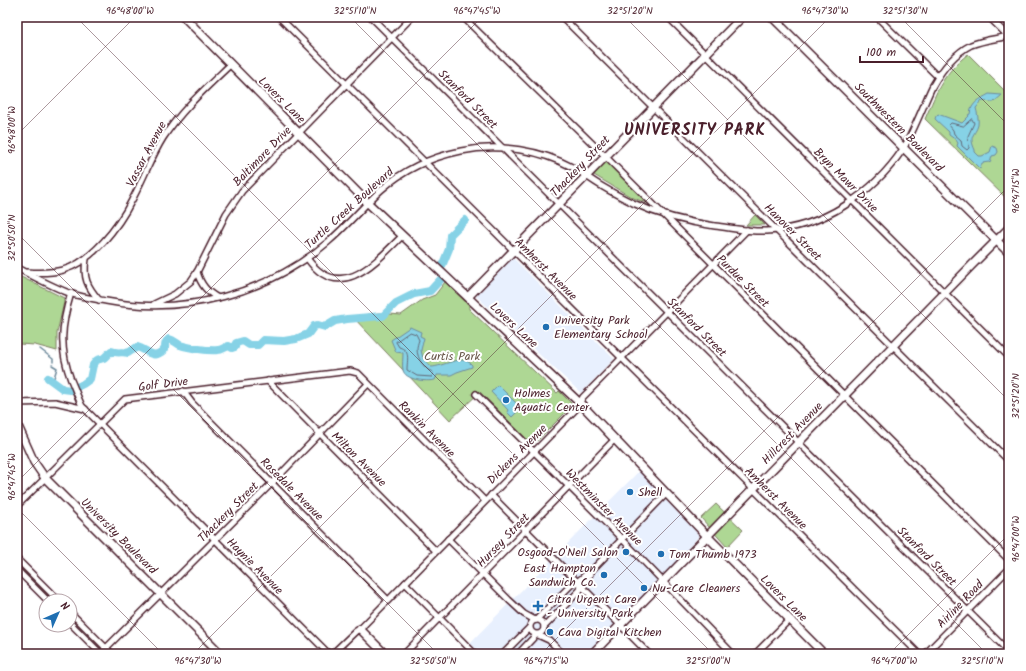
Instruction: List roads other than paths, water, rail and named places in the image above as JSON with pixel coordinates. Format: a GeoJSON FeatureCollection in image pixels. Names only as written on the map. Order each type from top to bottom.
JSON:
{"type":"FeatureCollection","features":[{"type":"Feature","properties":{"kind":"street","name":"Lovers Lane"},"geometry":{"type":"LineString","coordinates":[[184,17],[368,203],[580,403],[707,536],[824,654]]}},
{"type":"Feature","properties":{"kind":"street","name":"Amherst Avenue"},"geometry":{"type":"LineString","coordinates":[[279,17],[919,654]]}},
{"type":"Feature","properties":{"kind":"street","name":"Stanford Street"},"geometry":{"type":"LineString","coordinates":[[371,17],[1009,652]]}},
{"type":"Feature","properties":{"kind":"street","name":"Baltimore Drive"},"geometry":{"type":"LineString","coordinates":[[151,305],[175,294],[191,281],[233,202],[252,180],[412,17]]}},
{"type":"Feature","properties":{"kind":"street","name":"Purdue Street"},"geometry":{"type":"LineString","coordinates":[[463,17],[605,156],[1009,560]]}},
{"type":"Feature","properties":{"kind":"street","name":"Hanover Street"},"geometry":{"type":"LineString","coordinates":[[562,17],[1009,461]]}},
{"type":"Feature","properties":{"kind":"street","name":"Bryn Mawr Drive"},"geometry":{"type":"LineString","coordinates":[[668,17],[1009,357]]}},
{"type":"Feature","properties":{"kind":"street","name":"Thackery Street"},"geometry":{"type":"LineString","coordinates":[[468,297],[742,17]]}},
{"type":"Feature","properties":{"kind":"street","name":"Southwestern Boulevard"},"geometry":{"type":"LineString","coordinates":[[772,17],[1009,253]]}},
{"type":"Feature","properties":{"kind":"street"},"geometry":{"type":"LineString","coordinates":[[877,17],[938,77]]}},
{"type":"Feature","properties":{"kind":"street"},"geometry":{"type":"LineString","coordinates":[[989,17],[1009,37]]}},
{"type":"Feature","properties":{"kind":"street","name":"Turtle Creek Boulevard"},"geometry":{"type":"LineString","coordinates":[[17,268],[39,280],[71,293],[122,304],[174,305],[202,302],[218,298],[262,284],[307,258],[336,234],[395,179],[425,162],[459,151],[486,148],[522,150],[567,164],[619,196],[662,214],[700,224],[747,230],[777,230],[818,219],[852,201],[881,176],[904,148],[938,77],[956,57],[968,47],[980,42],[1009,37]]}},
{"type":"Feature","properties":{"kind":"street","name":"Vassar Avenue"},"geometry":{"type":"LineString","coordinates":[[26,272],[50,272],[64,270],[86,259],[109,234],[132,202],[162,139],[184,111],[231,64]]}},
{"type":"Feature","properties":{"kind":"street","name":"Hillcrest Avenue"},"geometry":{"type":"LineString","coordinates":[[592,654],[1009,228]]}},
{"type":"Feature","properties":{"kind":"street","name":"Dickens Avenue"},"geometry":{"type":"LineString","coordinates":[[331,654],[360,629],[576,409],[583,397],[747,230]]}},
{"type":"Feature","properties":{"kind":"street"},"geometry":{"type":"LineString","coordinates":[[307,258],[313,267],[323,275],[334,279],[345,279],[356,274],[372,263],[402,236]]}},
{"type":"Feature","properties":{"kind":"street"},"geometry":{"type":"LineString","coordinates":[[86,259],[84,272],[87,283],[99,300]]}},
{"type":"Feature","properties":{"kind":"street"},"geometry":{"type":"LineString","coordinates":[[197,272],[200,282],[204,287],[218,298]]}},
{"type":"Feature","properties":{"kind":"street"},"geometry":{"type":"LineString","coordinates":[[71,293],[65,312],[62,335],[64,360],[78,397],[86,410],[100,423]]}},
{"type":"Feature","properties":{"kind":"street","name":"Golf Drive"},"geometry":{"type":"LineString","coordinates":[[17,506],[125,399],[354,371]]}},
{"type":"Feature","properties":{"kind":"street","name":"Rankin Avenue"},"geometry":{"type":"LineString","coordinates":[[354,371],[358,373],[485,501]]}},
{"type":"Feature","properties":{"kind":"street","name":"Milton Avenue"},"geometry":{"type":"LineString","coordinates":[[268,381],[436,551]]}},
{"type":"Feature","properties":{"kind":"street","name":"Thackery Street"},"geometry":{"type":"LineString","coordinates":[[101,654],[272,483],[368,384]]}},
{"type":"Feature","properties":{"kind":"street","name":"Rosedale Avenue"},"geometry":{"type":"LineString","coordinates":[[183,391],[192,403],[388,600]]}},
{"type":"Feature","properties":{"kind":"street","name":"Westminster Avenue"},"geometry":{"type":"LineString","coordinates":[[476,394],[622,539],[733,654]]}},
{"type":"Feature","properties":{"kind":"street"},"geometry":{"type":"LineString","coordinates":[[17,403],[55,402],[86,410]]}},
{"type":"Feature","properties":{"kind":"street","name":"Haynie Avenue"},"geometry":{"type":"LineString","coordinates":[[100,423],[215,540],[331,654]]}},
{"type":"Feature","properties":{"kind":"street","name":"University Boulevard"},"geometry":{"type":"LineString","coordinates":[[17,424],[34,462],[45,478],[220,654]]}},
{"type":"Feature","properties":{"kind":"street","name":"Hursey Street"},"geometry":{"type":"LineString","coordinates":[[404,654],[615,439]]}},
{"type":"Feature","properties":{"kind":"street"},"geometry":{"type":"LineString","coordinates":[[503,654],[572,584],[579,584],[667,493]]}},
{"type":"Feature","properties":{"kind":"street"},"geometry":{"type":"LineString","coordinates":[[491,495],[649,654]]}},
{"type":"Feature","properties":{"kind":"street"},"geometry":{"type":"LineString","coordinates":[[448,539],[524,614],[541,622],[549,640],[563,654]]}},
{"type":"Feature","properties":{"kind":"street"},"geometry":{"type":"LineString","coordinates":[[17,559],[51,593]]}},
{"type":"Feature","properties":{"kind":"street","name":"Airline Road"},"geometry":{"type":"LineString","coordinates":[[925,654],[1009,569]]}},
{"type":"Feature","properties":{"kind":"street"},"geometry":{"type":"LineString","coordinates":[[17,570],[40,593]]}},
{"type":"Feature","properties":{"kind":"street"},"geometry":{"type":"LineString","coordinates":[[405,583],[475,654]]}},
{"type":"Feature","properties":{"kind":"street"},"geometry":{"type":"LineString","coordinates":[[518,654],[542,632],[544,628],[580,590],[579,584]]}},
{"type":"Feature","properties":{"kind":"street"},"geometry":{"type":"LineString","coordinates":[[524,614],[532,633],[549,640]]}},
{"type":"Feature","properties":{"kind":"street"},"geometry":{"type":"LineString","coordinates":[[755,654],[790,619]]}},
{"type":"Feature","properties":{"kind":"street"},"geometry":{"type":"LineString","coordinates":[[78,620],[112,654]]}},
{"type":"Feature","properties":{"kind":"street"},"geometry":{"type":"LineString","coordinates":[[360,629],[385,654]]}},
{"type":"Feature","properties":{"kind":"street"},"geometry":{"type":"LineString","coordinates":[[78,631],[101,654]]}},
{"type":"Feature","properties":{"kind":"water"},"geometry":{"type":"Polygon","coordinates":[[[989,94],[1002,95],[994,102],[982,101],[976,108],[978,123],[972,141],[975,152],[979,156],[990,152],[992,146],[997,148],[998,152],[996,155],[992,156],[990,163],[982,163],[980,169],[957,146],[958,143],[949,135],[949,132],[935,119],[938,114],[962,123],[969,116],[968,115],[970,114],[974,104],[989,94]]]}},
{"type":"Feature","properties":{"kind":"water"},"geometry":{"type":"Polygon","coordinates":[[[410,327],[421,332],[420,336],[424,338],[421,350],[423,358],[431,367],[463,360],[472,365],[472,367],[451,375],[437,375],[435,380],[431,381],[416,380],[408,376],[403,370],[403,353],[396,352],[391,340],[410,327]]]}},
{"type":"Feature","properties":{"kind":"water","name":"Holmes Aquatic Center"},"geometry":{"type":"Polygon","coordinates":[[[498,385],[521,408],[512,417],[507,412],[508,410],[491,392],[498,385]]]}},
{"type":"Feature","properties":{"kind":"waterway"},"geometry":{"type":"LineString","coordinates":[[442,266],[449,249],[450,235],[465,220]]}},
{"type":"Feature","properties":{"kind":"waterway"},"geometry":{"type":"LineString","coordinates":[[48,378],[63,389],[71,390],[90,379],[93,365],[97,360],[104,358],[111,351],[128,353],[137,347],[151,354],[157,354],[165,349],[166,343],[169,339],[184,346],[214,350],[221,350],[229,346],[232,348],[235,347],[236,343],[243,341],[249,345],[258,345],[263,340],[284,341],[296,339],[308,334],[314,326],[318,325],[325,327],[335,321],[383,316],[396,303],[414,294],[430,291],[441,279]]}},
{"type":"Feature","properties":{"kind":"waterway"},"geometry":{"type":"LineString","coordinates":[[40,349],[53,359],[53,362]]}},
{"type":"Feature","properties":{"kind":"waterway"},"geometry":{"type":"LineString","coordinates":[[52,365],[57,368],[53,381]]}},
{"type":"Feature","properties":{"kind":"place","name":"University Park Elementary School"},"geometry":{"type":"Point","coordinates":[546,327]}},
{"type":"Feature","properties":{"kind":"place","name":"Holmes Aquatic Center"},"geometry":{"type":"Point","coordinates":[506,400]}},
{"type":"Feature","properties":{"kind":"place","name":"Shell"},"geometry":{"type":"Point","coordinates":[630,492]}},
{"type":"Feature","properties":{"kind":"place","name":"Osgood-O'Neil Salon"},"geometry":{"type":"Point","coordinates":[626,552]}},
{"type":"Feature","properties":{"kind":"place","name":"Tom Thumb 1973"},"geometry":{"type":"Point","coordinates":[661,554]}},
{"type":"Feature","properties":{"kind":"place","name":"East Hampton Sandwich Co."},"geometry":{"type":"Point","coordinates":[604,575]}},
{"type":"Feature","properties":{"kind":"place","name":"Nu-Care Cleaners"},"geometry":{"type":"Point","coordinates":[644,588]}},
{"type":"Feature","properties":{"kind":"place","name":"Citra Urgent Care - University Park"},"geometry":{"type":"Point","coordinates":[538,606]}},
{"type":"Feature","properties":{"kind":"place","name":"Cava Digital Kitchen"},"geometry":{"type":"Point","coordinates":[550,632]}},
{"type":"Feature","properties":{"kind":"district","name":"UNIVERSITY PARK"},"geometry":{"type":"Point","coordinates":[695,129]}},
{"type":"Feature","properties":{"kind":"park label","name":"Curtis Park"},"geometry":{"type":"Point","coordinates":[452,356]}}]}
